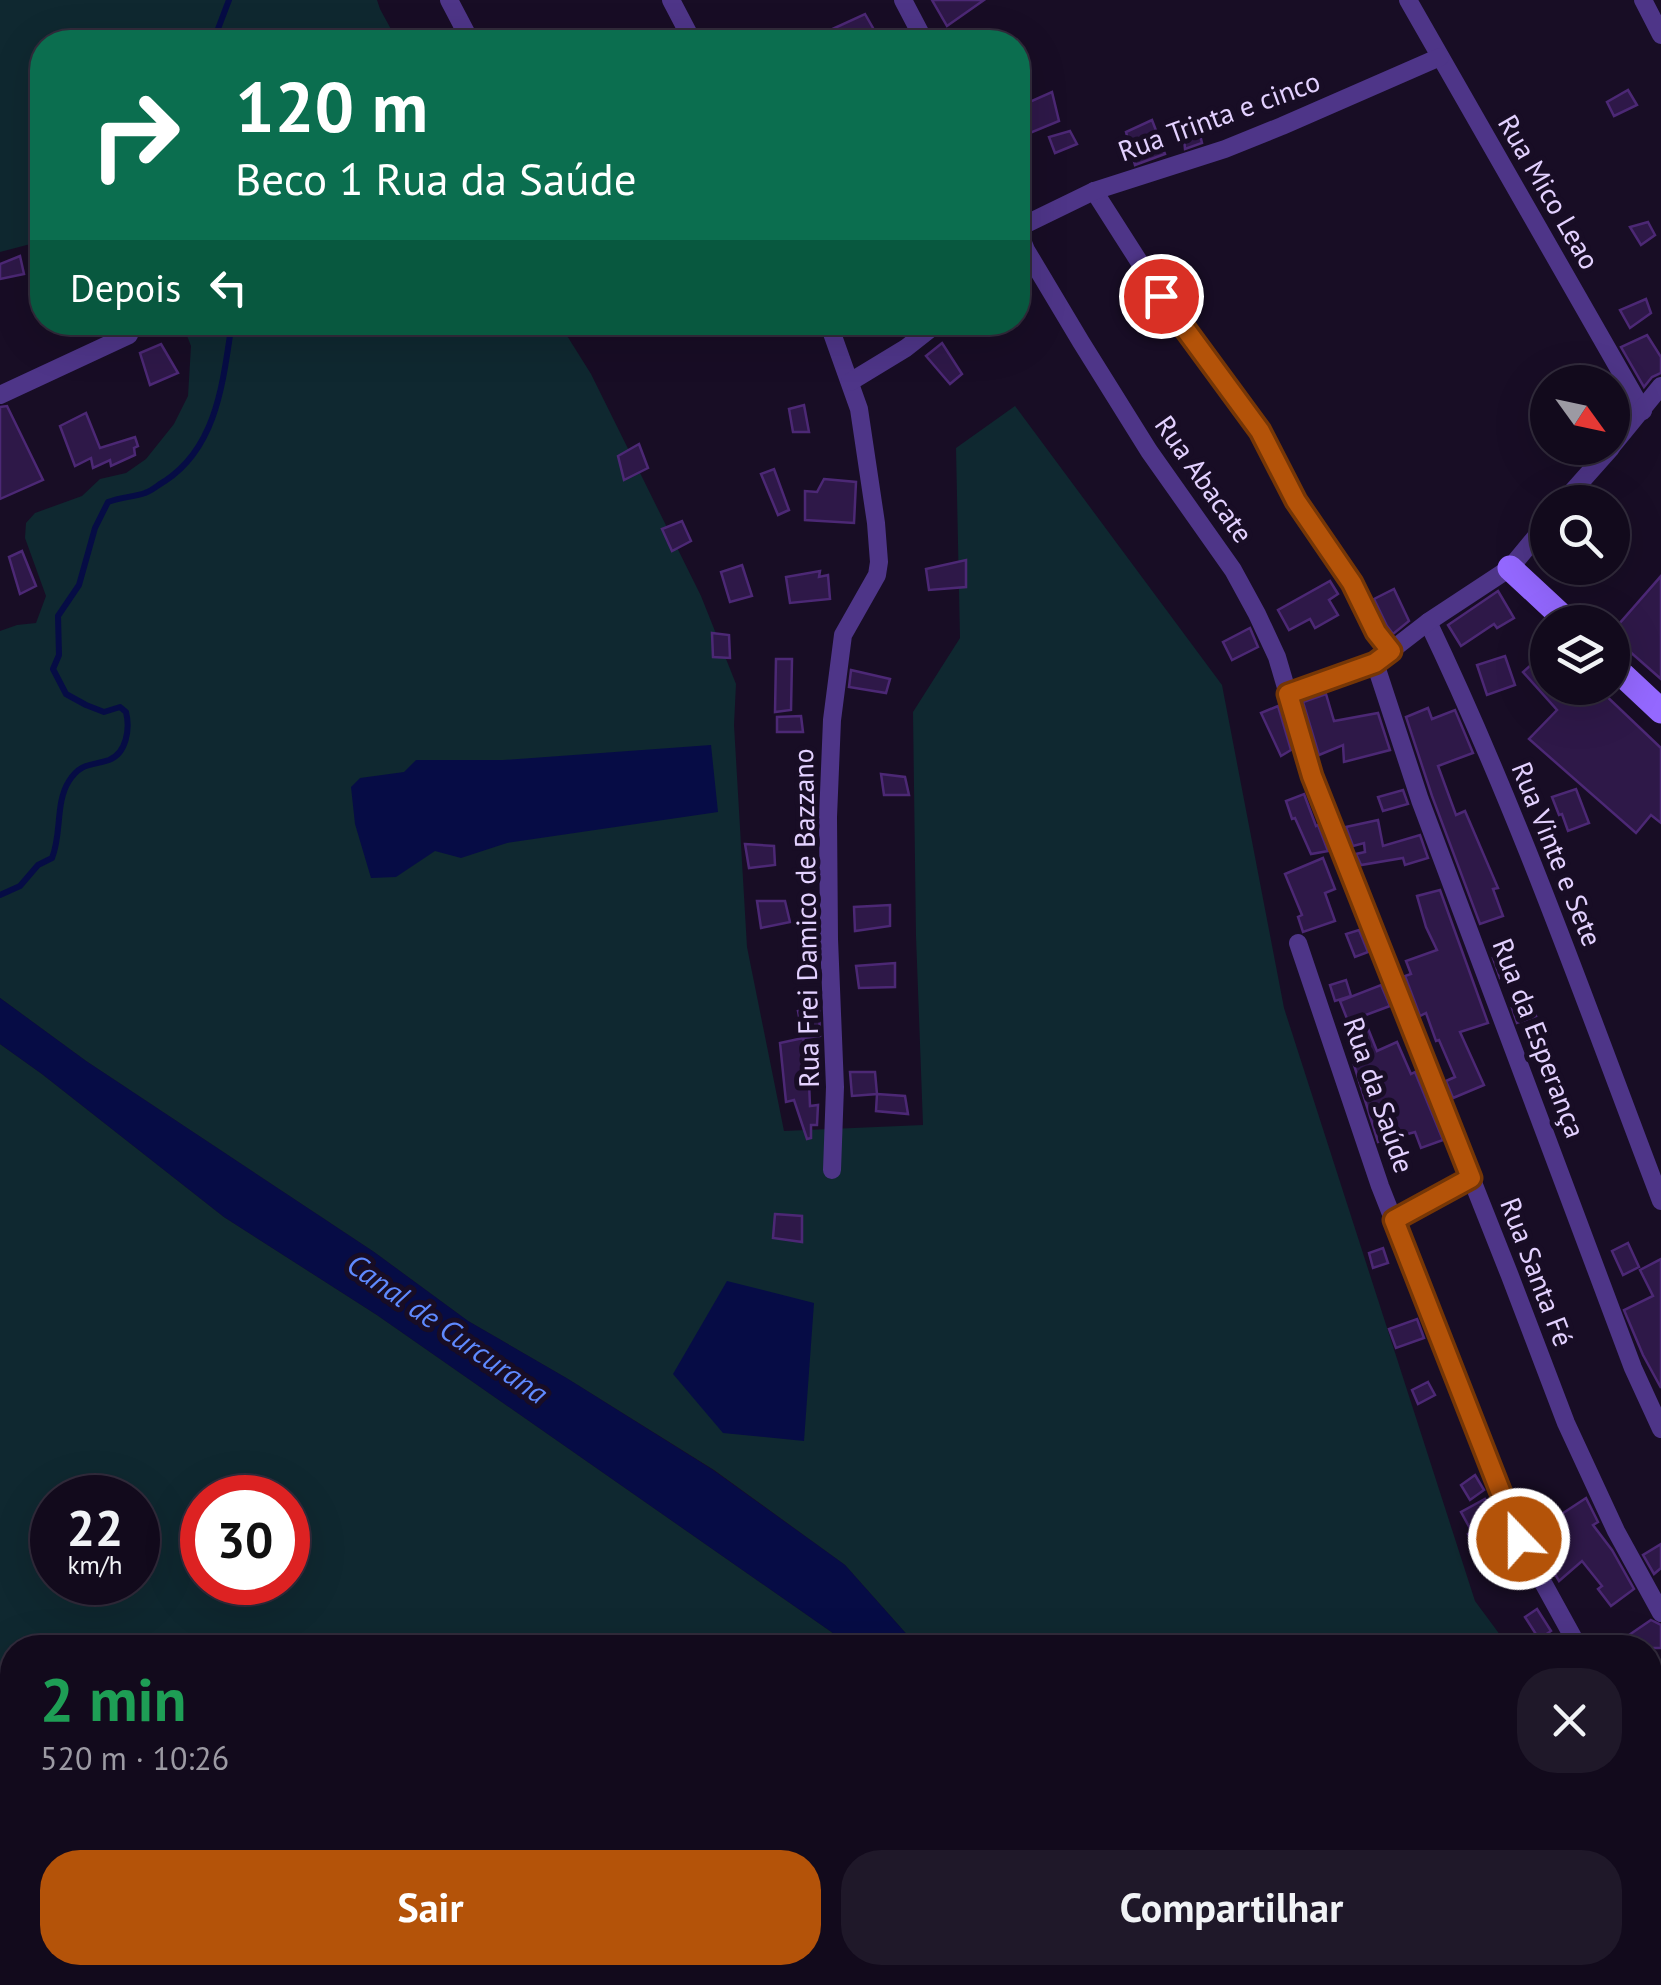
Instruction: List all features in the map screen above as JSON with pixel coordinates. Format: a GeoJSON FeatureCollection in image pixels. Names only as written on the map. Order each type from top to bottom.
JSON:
{"type":"FeatureCollection","features":[{"type":"Feature","properties":{"kind":"street"},"geometry":{"type":"LineString","coordinates":[[449,0],[464,30]]}},
{"type":"Feature","properties":{"kind":"street"},"geometry":{"type":"LineString","coordinates":[[671,0],[687,30]]}},
{"type":"Feature","properties":{"kind":"street"},"geometry":{"type":"LineString","coordinates":[[904,0],[918,30]]}},
{"type":"Feature","properties":{"kind":"street","name":"Rua Mico Leao"},"geometry":{"type":"LineString","coordinates":[[1408,0],[1643,411]]}},
{"type":"Feature","properties":{"kind":"street"},"geometry":{"type":"LineString","coordinates":[[1642,0],[1661,35]]}},
{"type":"Feature","properties":{"kind":"street","name":"Rua Trinta e cinco"},"geometry":{"type":"LineString","coordinates":[[1030,223],[1094,191],[1224,149],[1440,57]]}},
{"type":"Feature","properties":{"kind":"street"},"geometry":{"type":"LineString","coordinates":[[1094,191],[1161,296],[1260,431],[1296,501],[1352,583],[1376,632],[1391,651]]}},
{"type":"Feature","properties":{"kind":"street","name":"Rua Abacate"},"geometry":{"type":"LineString","coordinates":[[1030,270],[1233,570],[1258,614],[1277,657],[1312,776]]}},
{"type":"Feature","properties":{"kind":"street"},"geometry":{"type":"LineString","coordinates":[[0,395],[128,335]]}},
{"type":"Feature","properties":{"kind":"street","name":"Rua Frei Damico de Bazzano"},"geometry":{"type":"LineString","coordinates":[[832,1170],[836,1087],[828,939],[828,834],[832,720],[843,635],[876,575],[879,562],[859,408],[833,335]]}},
{"type":"Feature","properties":{"kind":"street"},"geometry":{"type":"LineString","coordinates":[[850,382],[922,335]]}},
{"type":"Feature","properties":{"kind":"street"},"geometry":{"type":"LineString","coordinates":[[1630,426],[1661,386]]}},
{"type":"Feature","properties":{"kind":"street"},"geometry":{"type":"LineString","coordinates":[[1579,485],[1596,465]]}},
{"type":"Feature","properties":{"kind":"street"},"geometry":{"type":"LineString","coordinates":[[1288,694],[1375,663],[1428,622],[1510,568],[1530,544]]}},
{"type":"Feature","properties":{"kind":"street"},"geometry":{"type":"LineString","coordinates":[[1510,568],[1550,605]]}},
{"type":"Feature","properties":{"kind":"street","name":"Rua Vinte e Sete"},"geometry":{"type":"LineString","coordinates":[[1428,622],[1467,703],[1537,876],[1661,1201]]}},
{"type":"Feature","properties":{"kind":"street","name":"Rua da Esperança"},"geometry":{"type":"LineString","coordinates":[[1375,663],[1427,818],[1633,1368],[1661,1429]]}},
{"type":"Feature","properties":{"kind":"street"},"geometry":{"type":"LineString","coordinates":[[1630,682],[1661,711]]}},
{"type":"Feature","properties":{"kind":"street","name":"Rua Santa Fé"},"geometry":{"type":"LineString","coordinates":[[1312,776],[1566,1423],[1616,1531],[1661,1613]]}},
{"type":"Feature","properties":{"kind":"street","name":"Rua da Saúde"},"geometry":{"type":"LineString","coordinates":[[1298,942],[1394,1220],[1519,1539],[1572,1635]]}},
{"type":"Feature","properties":{"kind":"street"},"geometry":{"type":"LineString","coordinates":[[1394,1220],[1471,1178]]}},
{"type":"Feature","properties":{"kind":"shaded area"},"geometry":{"type":"Polygon","coordinates":[[[0,0],[377,0],[391,30],[30,30],[30,244],[0,252],[0,0]]]}},
{"type":"Feature","properties":{"kind":"shaded area"},"geometry":{"type":"Polygon","coordinates":[[[187,335],[567,335],[591,374],[701,596],[736,684],[734,725],[747,947],[784,1131],[923,1125],[913,712],[960,638],[956,448],[1015,406],[1222,685],[1284,1008],[1475,1601],[1500,1635],[907,1635],[845,1565],[714,1470],[468,1321],[374,1252],[86,1061],[0,998],[0,631],[36,623],[46,596],[25,538],[26,523],[35,513],[82,496],[100,479],[126,473],[146,459],[174,424],[188,396],[191,346],[187,335]]]}},
{"type":"Feature","properties":{"kind":"shaded area"},"geometry":{"type":"Polygon","coordinates":[[[0,1044],[224,1217],[377,1315],[836,1635],[0,1635],[0,1044]]]}},
{"type":"Feature","properties":{"kind":"water"},"geometry":{"type":"Polygon","coordinates":[[[711,745],[718,812],[507,843],[461,858],[435,851],[396,877],[371,878],[355,824],[351,787],[360,778],[404,772],[416,760],[503,760],[711,745]]]}},
{"type":"Feature","properties":{"kind":"water","name":"Canal de Curcurana"},"geometry":{"type":"Polygon","coordinates":[[[0,998],[86,1061],[374,1252],[468,1321],[713,1470],[845,1565],[907,1635],[836,1635],[377,1315],[224,1217],[0,1044],[0,998]]]}},
{"type":"Feature","properties":{"kind":"water"},"geometry":{"type":"Polygon","coordinates":[[[727,1281],[814,1303],[804,1441],[723,1433],[673,1374],[727,1281]]]}},
{"type":"Feature","properties":{"kind":"building"},"geometry":{"type":"Polygon","coordinates":[[[932,0],[984,0],[947,26],[932,0]]]}},
{"type":"Feature","properties":{"kind":"building"},"geometry":{"type":"Polygon","coordinates":[[[865,14],[874,30],[830,30],[865,14]]]}},
{"type":"Feature","properties":{"kind":"building"},"geometry":{"type":"Polygon","coordinates":[[[1628,90],[1637,105],[1614,116],[1607,102],[1628,90]]]}},
{"type":"Feature","properties":{"kind":"building"},"geometry":{"type":"Polygon","coordinates":[[[1052,92],[1059,121],[1030,133],[1030,102],[1052,92]]]}},
{"type":"Feature","properties":{"kind":"building"},"geometry":{"type":"Polygon","coordinates":[[[1152,120],[1165,154],[1135,165],[1126,132],[1152,120]]]}},
{"type":"Feature","properties":{"kind":"building"},"geometry":{"type":"Polygon","coordinates":[[[1183,126],[1198,127],[1202,143],[1185,149],[1183,126]]]}},
{"type":"Feature","properties":{"kind":"building"},"geometry":{"type":"Polygon","coordinates":[[[1070,131],[1077,144],[1055,153],[1049,137],[1070,131]]]}},
{"type":"Feature","properties":{"kind":"building"},"geometry":{"type":"Polygon","coordinates":[[[1648,222],[1655,235],[1641,245],[1630,227],[1648,222]]]}},
{"type":"Feature","properties":{"kind":"building"},"geometry":{"type":"Polygon","coordinates":[[[20,256],[24,274],[0,279],[0,264],[20,256]]]}},
{"type":"Feature","properties":{"kind":"building"},"geometry":{"type":"Polygon","coordinates":[[[1646,299],[1651,313],[1630,328],[1620,310],[1646,299]]]}},
{"type":"Feature","properties":{"kind":"building"},"geometry":{"type":"Polygon","coordinates":[[[1647,335],[1661,357],[1661,373],[1644,387],[1621,347],[1647,335]]]}},
{"type":"Feature","properties":{"kind":"building"},"geometry":{"type":"Polygon","coordinates":[[[942,343],[962,374],[950,384],[926,356],[942,343]]]}},
{"type":"Feature","properties":{"kind":"building"},"geometry":{"type":"Polygon","coordinates":[[[161,344],[178,373],[150,385],[140,353],[161,344]]]}},
{"type":"Feature","properties":{"kind":"building"},"geometry":{"type":"Polygon","coordinates":[[[804,405],[809,432],[793,432],[789,409],[804,405]]]}},
{"type":"Feature","properties":{"kind":"building"},"geometry":{"type":"Polygon","coordinates":[[[7,406],[43,480],[0,499],[0,407],[7,406]]]}},
{"type":"Feature","properties":{"kind":"building"},"geometry":{"type":"Polygon","coordinates":[[[86,413],[100,448],[135,437],[135,455],[111,466],[110,460],[93,468],[91,458],[75,466],[60,426],[86,413]]]}},
{"type":"Feature","properties":{"kind":"building"},"geometry":{"type":"Polygon","coordinates":[[[639,444],[648,468],[624,480],[618,456],[639,444]]]}},
{"type":"Feature","properties":{"kind":"building"},"geometry":{"type":"Polygon","coordinates":[[[774,469],[789,510],[778,515],[761,474],[774,469]]]}},
{"type":"Feature","properties":{"kind":"building"},"geometry":{"type":"Polygon","coordinates":[[[824,479],[856,482],[854,523],[805,520],[805,491],[817,492],[824,479]]]}},
{"type":"Feature","properties":{"kind":"building"},"geometry":{"type":"Polygon","coordinates":[[[682,521],[691,541],[672,551],[662,529],[682,521]]]}},
{"type":"Feature","properties":{"kind":"building"},"geometry":{"type":"Polygon","coordinates":[[[22,551],[36,586],[20,594],[9,557],[22,551]]]}},
{"type":"Feature","properties":{"kind":"building"},"geometry":{"type":"Polygon","coordinates":[[[966,560],[966,587],[929,590],[926,569],[966,560]]]}},
{"type":"Feature","properties":{"kind":"building"},"geometry":{"type":"Polygon","coordinates":[[[742,565],[752,596],[730,602],[721,572],[742,565]]]}},
{"type":"Feature","properties":{"kind":"building"},"geometry":{"type":"Polygon","coordinates":[[[820,571],[819,577],[828,575],[830,599],[790,603],[786,577],[820,571]]]}},
{"type":"Feature","properties":{"kind":"building"},"geometry":{"type":"Polygon","coordinates":[[[1661,576],[1661,679],[1630,652],[1630,611],[1661,576]]]}},
{"type":"Feature","properties":{"kind":"building"},"geometry":{"type":"Polygon","coordinates":[[[1330,581],[1338,594],[1329,600],[1338,615],[1315,628],[1310,619],[1289,630],[1278,610],[1330,581]]]}},
{"type":"Feature","properties":{"kind":"building"},"geometry":{"type":"Polygon","coordinates":[[[1394,589],[1409,621],[1393,634],[1374,599],[1394,589]]]}},
{"type":"Feature","properties":{"kind":"building"},"geometry":{"type":"Polygon","coordinates":[[[1498,591],[1514,618],[1497,628],[1494,624],[1461,646],[1448,625],[1498,591]]]}},
{"type":"Feature","properties":{"kind":"building"},"geometry":{"type":"Polygon","coordinates":[[[1250,628],[1258,647],[1232,660],[1223,642],[1250,628]]]}},
{"type":"Feature","properties":{"kind":"building"},"geometry":{"type":"Polygon","coordinates":[[[712,633],[729,635],[730,658],[713,657],[712,633]]]}},
{"type":"Feature","properties":{"kind":"building"},"geometry":{"type":"Polygon","coordinates":[[[1505,656],[1515,685],[1487,695],[1477,665],[1505,656]]]}},
{"type":"Feature","properties":{"kind":"building"},"geometry":{"type":"Polygon","coordinates":[[[776,659],[792,659],[791,710],[775,712],[776,659]]]}},
{"type":"Feature","properties":{"kind":"building"},"geometry":{"type":"Polygon","coordinates":[[[851,670],[890,679],[886,693],[849,687],[851,670]]]}},
{"type":"Feature","properties":{"kind":"building"},"geometry":{"type":"Polygon","coordinates":[[[1326,694],[1334,721],[1378,713],[1390,750],[1344,762],[1343,745],[1319,755],[1303,702],[1326,694]]]}},
{"type":"Feature","properties":{"kind":"building"},"geometry":{"type":"Polygon","coordinates":[[[1553,705],[1616,705],[1661,748],[1661,823],[1651,815],[1636,833],[1529,739],[1557,710],[1553,705]]]}},
{"type":"Feature","properties":{"kind":"building"},"geometry":{"type":"Polygon","coordinates":[[[1278,706],[1291,750],[1281,756],[1261,713],[1278,706]]]}},
{"type":"Feature","properties":{"kind":"building"},"geometry":{"type":"Polygon","coordinates":[[[1428,708],[1432,719],[1455,710],[1473,753],[1438,766],[1456,815],[1465,811],[1498,888],[1493,889],[1503,916],[1480,924],[1406,717],[1428,708]]]}},
{"type":"Feature","properties":{"kind":"building"},"geometry":{"type":"Polygon","coordinates":[[[801,716],[803,732],[777,732],[777,717],[801,716]]]}},
{"type":"Feature","properties":{"kind":"building"},"geometry":{"type":"Polygon","coordinates":[[[881,774],[905,777],[909,795],[884,795],[881,774]]]}},
{"type":"Feature","properties":{"kind":"building"},"geometry":{"type":"Polygon","coordinates":[[[1576,789],[1589,823],[1568,831],[1552,797],[1576,789]]]}},
{"type":"Feature","properties":{"kind":"building"},"geometry":{"type":"Polygon","coordinates":[[[1403,790],[1408,804],[1383,811],[1378,797],[1403,790]]]}},
{"type":"Feature","properties":{"kind":"building"},"geometry":{"type":"Polygon","coordinates":[[[1304,794],[1328,851],[1311,854],[1295,818],[1292,819],[1286,801],[1304,794]]]}},
{"type":"Feature","properties":{"kind":"building"},"geometry":{"type":"Polygon","coordinates":[[[1378,820],[1383,846],[1420,835],[1428,858],[1405,865],[1403,858],[1361,865],[1356,854],[1365,852],[1364,843],[1353,846],[1346,827],[1378,820]]]}},
{"type":"Feature","properties":{"kind":"building"},"geometry":{"type":"Polygon","coordinates":[[[745,844],[774,846],[775,865],[749,868],[745,844]]]}},
{"type":"Feature","properties":{"kind":"building"},"geometry":{"type":"Polygon","coordinates":[[[1323,858],[1335,889],[1325,893],[1335,921],[1303,932],[1298,917],[1302,915],[1285,874],[1323,858]]]}},
{"type":"Feature","properties":{"kind":"building"},"geometry":{"type":"Polygon","coordinates":[[[1440,890],[1488,1023],[1460,1032],[1484,1085],[1453,1098],[1446,1081],[1455,1077],[1426,1013],[1420,1016],[1405,976],[1411,974],[1406,961],[1437,950],[1417,896],[1440,890]]]}},
{"type":"Feature","properties":{"kind":"building"},"geometry":{"type":"Polygon","coordinates":[[[757,901],[785,901],[790,922],[761,928],[757,901]]]}},
{"type":"Feature","properties":{"kind":"building"},"geometry":{"type":"Polygon","coordinates":[[[890,905],[890,926],[855,931],[854,907],[890,905]]]}},
{"type":"Feature","properties":{"kind":"building"},"geometry":{"type":"Polygon","coordinates":[[[1359,930],[1368,952],[1355,957],[1346,934],[1359,930]]]}},
{"type":"Feature","properties":{"kind":"building"},"geometry":{"type":"Polygon","coordinates":[[[1510,952],[1517,972],[1500,978],[1493,958],[1510,952]]]}},
{"type":"Feature","properties":{"kind":"building"},"geometry":{"type":"Polygon","coordinates":[[[895,963],[895,987],[859,988],[856,966],[895,963]]]}},
{"type":"Feature","properties":{"kind":"building"},"geometry":{"type":"Polygon","coordinates":[[[1346,980],[1351,996],[1335,1001],[1330,985],[1346,980]]]}},
{"type":"Feature","properties":{"kind":"building"},"geometry":{"type":"Polygon","coordinates":[[[1381,985],[1390,1006],[1363,1016],[1377,1051],[1397,1042],[1411,1074],[1415,1072],[1443,1140],[1421,1148],[1415,1132],[1378,1142],[1354,1065],[1364,1062],[1340,1001],[1381,985]]]}},
{"type":"Feature","properties":{"kind":"building"},"geometry":{"type":"Polygon","coordinates":[[[1530,1001],[1536,1016],[1517,1023],[1512,1008],[1530,1001]]]}},
{"type":"Feature","properties":{"kind":"building"},"geometry":{"type":"Polygon","coordinates":[[[819,1008],[820,1036],[803,1038],[798,1011],[819,1008]]]}},
{"type":"Feature","properties":{"kind":"building"},"geometry":{"type":"Polygon","coordinates":[[[803,1038],[810,1106],[818,1105],[817,1125],[811,1125],[811,1138],[807,1139],[794,1100],[786,1102],[780,1043],[803,1038]]]}},
{"type":"Feature","properties":{"kind":"building"},"geometry":{"type":"Polygon","coordinates":[[[850,1072],[875,1072],[877,1094],[852,1096],[850,1072]]]}},
{"type":"Feature","properties":{"kind":"building"},"geometry":{"type":"Polygon","coordinates":[[[877,1094],[905,1096],[908,1114],[876,1111],[877,1094]]]}},
{"type":"Feature","properties":{"kind":"building"},"geometry":{"type":"Polygon","coordinates":[[[775,1214],[802,1216],[802,1242],[773,1238],[775,1214]]]}},
{"type":"Feature","properties":{"kind":"building"},"geometry":{"type":"Polygon","coordinates":[[[1628,1243],[1639,1267],[1623,1275],[1612,1251],[1628,1243]]]}},
{"type":"Feature","properties":{"kind":"building"},"geometry":{"type":"Polygon","coordinates":[[[1383,1248],[1388,1263],[1373,1268],[1369,1253],[1383,1248]]]}},
{"type":"Feature","properties":{"kind":"building"},"geometry":{"type":"Polygon","coordinates":[[[1661,1259],[1661,1388],[1624,1310],[1653,1296],[1640,1270],[1661,1259]]]}},
{"type":"Feature","properties":{"kind":"building"},"geometry":{"type":"Polygon","coordinates":[[[1417,1319],[1424,1338],[1396,1348],[1389,1329],[1417,1319]]]}},
{"type":"Feature","properties":{"kind":"building"},"geometry":{"type":"Polygon","coordinates":[[[1428,1382],[1435,1395],[1418,1404],[1412,1390],[1428,1382]]]}},
{"type":"Feature","properties":{"kind":"building"},"geometry":{"type":"Polygon","coordinates":[[[1475,1475],[1484,1490],[1470,1500],[1461,1485],[1475,1475]]]}},
{"type":"Feature","properties":{"kind":"building"},"geometry":{"type":"Polygon","coordinates":[[[1586,1498],[1598,1522],[1593,1525],[1634,1589],[1611,1606],[1598,1589],[1602,1586],[1582,1561],[1559,1581],[1524,1517],[1545,1504],[1554,1519],[1586,1498]]]}},
{"type":"Feature","properties":{"kind":"building"},"geometry":{"type":"Polygon","coordinates":[[[1485,1499],[1504,1535],[1475,1549],[1468,1534],[1472,1532],[1461,1512],[1485,1499]]]}},
{"type":"Feature","properties":{"kind":"building"},"geometry":{"type":"Polygon","coordinates":[[[1661,1544],[1661,1568],[1654,1574],[1643,1555],[1661,1544]]]}},
{"type":"Feature","properties":{"kind":"building"},"geometry":{"type":"Polygon","coordinates":[[[1537,1609],[1551,1631],[1536,1635],[1525,1617],[1537,1609]]]}},
{"type":"Feature","properties":{"kind":"building"},"geometry":{"type":"Polygon","coordinates":[[[1651,1620],[1661,1625],[1661,1635],[1629,1635],[1651,1620]]]}},
{"type":"Feature","properties":{"kind":"waterway"},"geometry":{"type":"LineString","coordinates":[[218,30],[229,0]]}},
{"type":"Feature","properties":{"kind":"waterway"},"geometry":{"type":"LineString","coordinates":[[0,895],[20,886],[38,865],[52,858],[62,799],[73,775],[115,757],[123,746],[128,725],[126,712],[120,707],[104,712],[66,694],[53,669],[59,655],[58,616],[79,585],[95,528],[108,502],[150,491],[197,450],[215,410],[230,335]]}},
{"type":"Feature","properties":{"kind":"route"},"geometry":{"type":"LineString","coordinates":[[1161,296],[1260,431],[1296,501],[1352,583],[1376,632],[1391,651],[1375,663],[1288,694],[1312,776],[1471,1178],[1394,1220],[1519,1539]]}}]}
